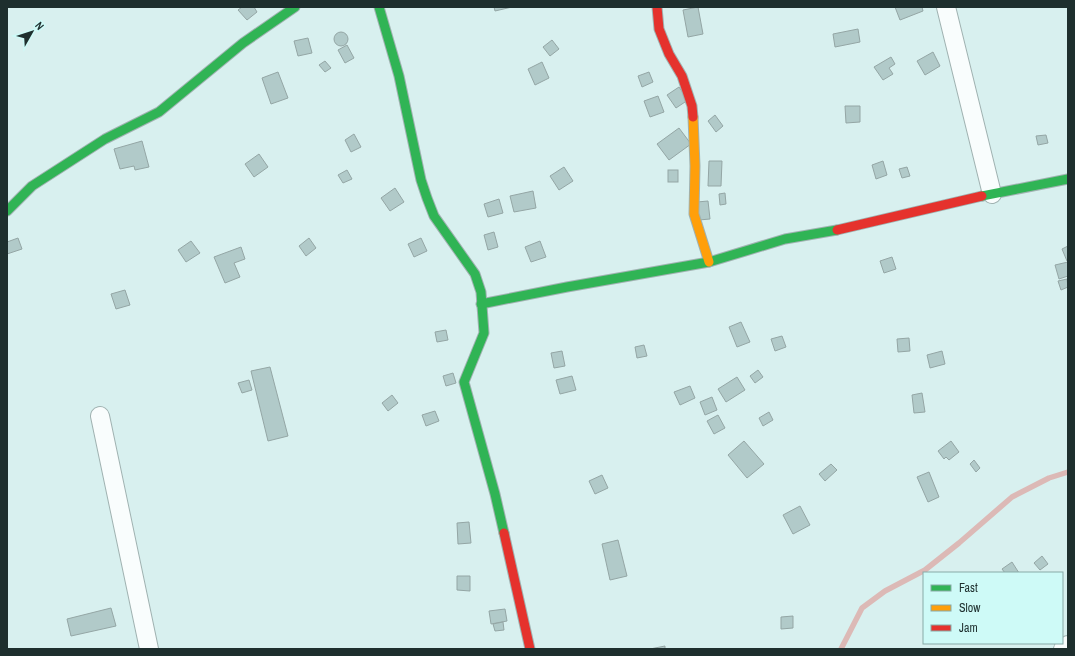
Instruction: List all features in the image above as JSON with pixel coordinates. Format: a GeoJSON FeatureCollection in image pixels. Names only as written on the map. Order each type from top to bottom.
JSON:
{"type":"FeatureCollection","features":[{"type":"Feature","properties":{"kind":"street"},"geometry":{"type":"LineString","coordinates":[[7,211],[32,186],[105,139],[159,112],[244,43],[295,7]]}},
{"type":"Feature","properties":{"kind":"street"},"geometry":{"type":"LineString","coordinates":[[379,7],[398,76],[421,180],[427,198],[434,216],[475,274],[481,292],[484,333],[464,382],[495,494],[530,649]]}},
{"type":"Feature","properties":{"kind":"street"},"geometry":{"type":"LineString","coordinates":[[657,7],[659,29],[669,54],[682,76],[692,106],[695,166],[694,214],[708,262]]}},
{"type":"Feature","properties":{"kind":"street"},"geometry":{"type":"LineString","coordinates":[[946,7],[992,194]]}},
{"type":"Feature","properties":{"kind":"street"},"geometry":{"type":"LineString","coordinates":[[481,304],[708,262],[786,239],[846,229],[992,194],[1068,179]]}},
{"type":"Feature","properties":{"kind":"street"},"geometry":{"type":"LineString","coordinates":[[100,416],[149,649]]}},
{"type":"Feature","properties":{"kind":"street"},"geometry":{"type":"LineString","coordinates":[[1063,649],[1068,645]]}},
{"type":"Feature","properties":{"kind":"building"},"geometry":{"type":"Polygon","coordinates":[[[242,7],[254,7],[257,12],[247,20],[238,10],[242,7]]]}},
{"type":"Feature","properties":{"kind":"building"},"geometry":{"type":"Polygon","coordinates":[[[494,7],[512,7],[495,11],[494,7]]]}},
{"type":"Feature","properties":{"kind":"building"},"geometry":{"type":"Polygon","coordinates":[[[698,7],[703,34],[688,37],[683,10],[698,7]]]}},
{"type":"Feature","properties":{"kind":"building"},"geometry":{"type":"Polygon","coordinates":[[[895,7],[922,7],[923,11],[900,20],[895,7]]]}},
{"type":"Feature","properties":{"kind":"building"},"geometry":{"type":"Polygon","coordinates":[[[858,29],[860,42],[835,47],[833,34],[858,29]]]}},
{"type":"Feature","properties":{"kind":"building"},"geometry":{"type":"Polygon","coordinates":[[[341,32],[346,34],[348,39],[346,44],[341,46],[336,44],[334,39],[336,34],[341,32]]]}},
{"type":"Feature","properties":{"kind":"building"},"geometry":{"type":"Polygon","coordinates":[[[308,38],[312,53],[298,56],[294,41],[308,38]]]}},
{"type":"Feature","properties":{"kind":"building"},"geometry":{"type":"Polygon","coordinates":[[[552,40],[559,49],[550,56],[543,47],[552,40]]]}},
{"type":"Feature","properties":{"kind":"building"},"geometry":{"type":"Polygon","coordinates":[[[347,45],[354,58],[345,63],[338,50],[347,45]]]}},
{"type":"Feature","properties":{"kind":"building"},"geometry":{"type":"Polygon","coordinates":[[[933,52],[940,66],[925,75],[917,61],[933,52]]]}},
{"type":"Feature","properties":{"kind":"building"},"geometry":{"type":"Polygon","coordinates":[[[891,57],[895,64],[889,68],[893,74],[883,80],[874,67],[891,57]]]}},
{"type":"Feature","properties":{"kind":"building"},"geometry":{"type":"Polygon","coordinates":[[[325,61],[331,68],[325,72],[319,65],[325,61]]]}},
{"type":"Feature","properties":{"kind":"building"},"geometry":{"type":"Polygon","coordinates":[[[542,62],[549,78],[535,85],[528,69],[542,62]]]}},
{"type":"Feature","properties":{"kind":"building"},"geometry":{"type":"Polygon","coordinates":[[[278,72],[288,98],[271,104],[262,78],[278,72]]]}},
{"type":"Feature","properties":{"kind":"building"},"geometry":{"type":"Polygon","coordinates":[[[649,72],[653,82],[642,87],[638,76],[649,72]]]}},
{"type":"Feature","properties":{"kind":"building"},"geometry":{"type":"Polygon","coordinates":[[[679,87],[688,100],[676,108],[667,95],[679,87]]]}},
{"type":"Feature","properties":{"kind":"building"},"geometry":{"type":"Polygon","coordinates":[[[658,96],[664,112],[650,117],[644,101],[658,96]]]}},
{"type":"Feature","properties":{"kind":"building"},"geometry":{"type":"Polygon","coordinates":[[[845,106],[860,106],[860,122],[846,123],[845,106]]]}},
{"type":"Feature","properties":{"kind":"building"},"geometry":{"type":"Polygon","coordinates":[[[715,115],[723,126],[716,132],[708,121],[715,115]]]}},
{"type":"Feature","properties":{"kind":"building"},"geometry":{"type":"Polygon","coordinates":[[[679,128],[691,144],[669,160],[657,144],[679,128]]]}},
{"type":"Feature","properties":{"kind":"building"},"geometry":{"type":"Polygon","coordinates":[[[354,134],[361,147],[351,152],[345,140],[354,134]]]}},
{"type":"Feature","properties":{"kind":"building"},"geometry":{"type":"Polygon","coordinates":[[[1046,135],[1048,143],[1038,145],[1036,136],[1046,135]]]}},
{"type":"Feature","properties":{"kind":"building"},"geometry":{"type":"Polygon","coordinates":[[[142,141],[149,167],[135,170],[134,166],[120,169],[114,149],[142,141]]]}},
{"type":"Feature","properties":{"kind":"building"},"geometry":{"type":"Polygon","coordinates":[[[259,154],[268,167],[254,177],[245,164],[259,154]]]}},
{"type":"Feature","properties":{"kind":"building"},"geometry":{"type":"Polygon","coordinates":[[[709,161],[722,161],[721,186],[708,186],[709,161]]]}},
{"type":"Feature","properties":{"kind":"building"},"geometry":{"type":"Polygon","coordinates":[[[883,161],[887,175],[876,179],[872,165],[883,161]]]}},
{"type":"Feature","properties":{"kind":"building"},"geometry":{"type":"Polygon","coordinates":[[[564,167],[573,181],[559,190],[550,176],[564,167]]]}},
{"type":"Feature","properties":{"kind":"building"},"geometry":{"type":"Polygon","coordinates":[[[907,167],[910,176],[902,178],[899,169],[907,167]]]}},
{"type":"Feature","properties":{"kind":"building"},"geometry":{"type":"Polygon","coordinates":[[[347,170],[352,179],[343,183],[338,175],[347,170]]]}},
{"type":"Feature","properties":{"kind":"building"},"geometry":{"type":"Polygon","coordinates":[[[668,170],[678,170],[678,182],[668,182],[668,170]]]}},
{"type":"Feature","properties":{"kind":"building"},"geometry":{"type":"Polygon","coordinates":[[[395,188],[404,202],[390,211],[381,198],[395,188]]]}},
{"type":"Feature","properties":{"kind":"building"},"geometry":{"type":"Polygon","coordinates":[[[533,191],[536,208],[514,212],[510,196],[533,191]]]}},
{"type":"Feature","properties":{"kind":"building"},"geometry":{"type":"Polygon","coordinates":[[[725,193],[726,204],[720,205],[719,194],[725,193]]]}},
{"type":"Feature","properties":{"kind":"building"},"geometry":{"type":"Polygon","coordinates":[[[499,199],[503,213],[488,217],[484,204],[499,199]]]}},
{"type":"Feature","properties":{"kind":"building"},"geometry":{"type":"Polygon","coordinates":[[[708,201],[710,219],[699,220],[697,202],[708,201]]]}},
{"type":"Feature","properties":{"kind":"building"},"geometry":{"type":"Polygon","coordinates":[[[494,232],[498,247],[488,250],[484,235],[494,232]]]}},
{"type":"Feature","properties":{"kind":"building"},"geometry":{"type":"Polygon","coordinates":[[[18,238],[22,249],[7,254],[7,242],[18,238]]]}},
{"type":"Feature","properties":{"kind":"building"},"geometry":{"type":"Polygon","coordinates":[[[309,238],[316,248],[306,256],[299,246],[309,238]]]}},
{"type":"Feature","properties":{"kind":"building"},"geometry":{"type":"Polygon","coordinates":[[[421,238],[427,251],[414,257],[408,244],[421,238]]]}},
{"type":"Feature","properties":{"kind":"building"},"geometry":{"type":"Polygon","coordinates":[[[191,241],[200,253],[186,262],[178,250],[191,241]]]}},
{"type":"Feature","properties":{"kind":"building"},"geometry":{"type":"Polygon","coordinates":[[[540,241],[546,257],[531,262],[525,247],[540,241]]]}},
{"type":"Feature","properties":{"kind":"building"},"geometry":{"type":"Polygon","coordinates":[[[1068,246],[1068,260],[1067,261],[1062,249],[1068,246]]]}},
{"type":"Feature","properties":{"kind":"building"},"geometry":{"type":"Polygon","coordinates":[[[241,247],[245,259],[234,263],[240,277],[225,283],[214,257],[241,247]]]}},
{"type":"Feature","properties":{"kind":"building"},"geometry":{"type":"Polygon","coordinates":[[[892,257],[896,269],[884,273],[880,261],[892,257]]]}},
{"type":"Feature","properties":{"kind":"building"},"geometry":{"type":"Polygon","coordinates":[[[1068,262],[1068,276],[1059,279],[1055,265],[1068,262]]]}},
{"type":"Feature","properties":{"kind":"building"},"geometry":{"type":"Polygon","coordinates":[[[1067,279],[1068,287],[1061,290],[1058,281],[1067,279]]]}},
{"type":"Feature","properties":{"kind":"building"},"geometry":{"type":"Polygon","coordinates":[[[125,290],[130,305],[116,309],[111,294],[125,290]]]}},
{"type":"Feature","properties":{"kind":"building"},"geometry":{"type":"Polygon","coordinates":[[[741,322],[750,342],[737,347],[729,327],[741,322]]]}},
{"type":"Feature","properties":{"kind":"building"},"geometry":{"type":"Polygon","coordinates":[[[446,330],[448,340],[437,342],[435,332],[446,330]]]}},
{"type":"Feature","properties":{"kind":"building"},"geometry":{"type":"Polygon","coordinates":[[[782,336],[786,347],[775,351],[771,339],[782,336]]]}},
{"type":"Feature","properties":{"kind":"building"},"geometry":{"type":"Polygon","coordinates":[[[909,338],[910,351],[898,352],[897,339],[909,338]]]}},
{"type":"Feature","properties":{"kind":"building"},"geometry":{"type":"Polygon","coordinates":[[[644,345],[647,356],[637,358],[635,347],[644,345]]]}},
{"type":"Feature","properties":{"kind":"building"},"geometry":{"type":"Polygon","coordinates":[[[562,351],[565,366],[554,368],[551,353],[562,351]]]}},
{"type":"Feature","properties":{"kind":"building"},"geometry":{"type":"Polygon","coordinates":[[[942,351],[945,364],[930,368],[927,355],[942,351]]]}},
{"type":"Feature","properties":{"kind":"building"},"geometry":{"type":"Polygon","coordinates":[[[270,367],[288,436],[268,441],[251,371],[270,367]]]}},
{"type":"Feature","properties":{"kind":"building"},"geometry":{"type":"Polygon","coordinates":[[[758,370],[763,377],[755,383],[750,376],[758,370]]]}},
{"type":"Feature","properties":{"kind":"building"},"geometry":{"type":"Polygon","coordinates":[[[453,373],[456,383],[446,386],[443,376],[453,373]]]}},
{"type":"Feature","properties":{"kind":"building"},"geometry":{"type":"Polygon","coordinates":[[[572,376],[576,390],[560,394],[556,380],[572,376]]]}},
{"type":"Feature","properties":{"kind":"building"},"geometry":{"type":"Polygon","coordinates":[[[737,377],[745,390],[726,402],[718,389],[737,377]]]}},
{"type":"Feature","properties":{"kind":"building"},"geometry":{"type":"Polygon","coordinates":[[[249,380],[252,390],[242,393],[238,383],[249,380]]]}},
{"type":"Feature","properties":{"kind":"building"},"geometry":{"type":"Polygon","coordinates":[[[690,386],[695,398],[680,405],[674,392],[690,386]]]}},
{"type":"Feature","properties":{"kind":"building"},"geometry":{"type":"Polygon","coordinates":[[[922,393],[925,412],[914,413],[912,395],[922,393]]]}},
{"type":"Feature","properties":{"kind":"building"},"geometry":{"type":"Polygon","coordinates":[[[392,395],[398,403],[388,411],[382,403],[392,395]]]}},
{"type":"Feature","properties":{"kind":"building"},"geometry":{"type":"Polygon","coordinates":[[[712,397],[717,410],[705,415],[700,402],[712,397]]]}},
{"type":"Feature","properties":{"kind":"building"},"geometry":{"type":"Polygon","coordinates":[[[435,411],[439,421],[426,426],[422,415],[435,411]]]}},
{"type":"Feature","properties":{"kind":"building"},"geometry":{"type":"Polygon","coordinates":[[[769,412],[773,420],[763,426],[759,418],[769,412]]]}},
{"type":"Feature","properties":{"kind":"building"},"geometry":{"type":"Polygon","coordinates":[[[718,415],[725,428],[714,434],[707,421],[718,415]]]}},
{"type":"Feature","properties":{"kind":"building"},"geometry":{"type":"Polygon","coordinates":[[[744,441],[764,464],[747,478],[728,455],[744,441]]]}},
{"type":"Feature","properties":{"kind":"building"},"geometry":{"type":"Polygon","coordinates":[[[951,441],[959,452],[949,460],[946,457],[944,459],[938,451],[951,441]]]}},
{"type":"Feature","properties":{"kind":"building"},"geometry":{"type":"Polygon","coordinates":[[[974,460],[980,468],[976,472],[970,464],[974,460]]]}},
{"type":"Feature","properties":{"kind":"building"},"geometry":{"type":"Polygon","coordinates":[[[831,464],[837,470],[825,481],[819,474],[831,464]]]}},
{"type":"Feature","properties":{"kind":"building"},"geometry":{"type":"Polygon","coordinates":[[[929,472],[939,497],[928,502],[917,477],[929,472]]]}},
{"type":"Feature","properties":{"kind":"building"},"geometry":{"type":"Polygon","coordinates":[[[602,475],[608,488],[595,494],[589,481],[602,475]]]}},
{"type":"Feature","properties":{"kind":"building"},"geometry":{"type":"Polygon","coordinates":[[[800,506],[810,525],[793,534],[783,515],[800,506]]]}},
{"type":"Feature","properties":{"kind":"building"},"geometry":{"type":"Polygon","coordinates":[[[469,522],[471,543],[458,544],[457,523],[469,522]]]}},
{"type":"Feature","properties":{"kind":"building"},"geometry":{"type":"Polygon","coordinates":[[[618,540],[627,576],[610,580],[602,544],[618,540]]]}},
{"type":"Feature","properties":{"kind":"building"},"geometry":{"type":"Polygon","coordinates":[[[1042,556],[1048,564],[1040,570],[1034,563],[1042,556]]]}},
{"type":"Feature","properties":{"kind":"building"},"geometry":{"type":"Polygon","coordinates":[[[1012,562],[1018,572],[1004,572],[1002,569],[1012,562]]]}},
{"type":"Feature","properties":{"kind":"building"},"geometry":{"type":"Polygon","coordinates":[[[457,576],[470,576],[470,591],[457,590],[457,576]]]}},
{"type":"Feature","properties":{"kind":"building"},"geometry":{"type":"Polygon","coordinates":[[[111,608],[116,626],[71,636],[67,619],[111,608]]]}},
{"type":"Feature","properties":{"kind":"building"},"geometry":{"type":"Polygon","coordinates":[[[505,609],[507,621],[491,624],[489,611],[505,609]]]}},
{"type":"Feature","properties":{"kind":"building"},"geometry":{"type":"Polygon","coordinates":[[[793,616],[793,628],[781,629],[781,617],[793,616]]]}},
{"type":"Feature","properties":{"kind":"building"},"geometry":{"type":"Polygon","coordinates":[[[503,622],[504,630],[495,631],[493,624],[503,622]]]}},
{"type":"Feature","properties":{"kind":"building"},"geometry":{"type":"Polygon","coordinates":[[[665,646],[665,649],[650,649],[665,646]]]}},
{"type":"Feature","properties":{"kind":"waterway"},"geometry":{"type":"LineString","coordinates":[[841,649],[862,608],[885,591],[925,570],[1012,497],[1049,478],[1068,472]]}},
{"type":"Feature","properties":{"kind":"traffic: fast"},"geometry":{"type":"LineString","coordinates":[[7,211],[32,186],[105,139],[159,112],[243,43],[295,7]]}},
{"type":"Feature","properties":{"kind":"traffic: fast"},"geometry":{"type":"LineString","coordinates":[[379,7],[399,76],[421,180],[427,198],[434,216],[475,274],[481,292],[484,333],[464,382],[495,494],[504,533]]}},
{"type":"Feature","properties":{"kind":"traffic: fast"},"geometry":{"type":"LineString","coordinates":[[982,196],[1068,179]]}},
{"type":"Feature","properties":{"kind":"traffic: fast"},"geometry":{"type":"LineString","coordinates":[[481,304],[709,262],[785,239],[837,230]]}},
{"type":"Feature","properties":{"kind":"traffic: slow"},"geometry":{"type":"LineString","coordinates":[[693,117],[695,166],[694,214],[709,262]]}},
{"type":"Feature","properties":{"kind":"traffic: jam"},"geometry":{"type":"LineString","coordinates":[[657,7],[659,29],[669,54],[682,76],[692,106],[693,117]]}},
{"type":"Feature","properties":{"kind":"traffic: jam"},"geometry":{"type":"LineString","coordinates":[[837,230],[982,196]]}},
{"type":"Feature","properties":{"kind":"traffic: jam"},"geometry":{"type":"LineString","coordinates":[[504,533],[530,649]]}}]}
